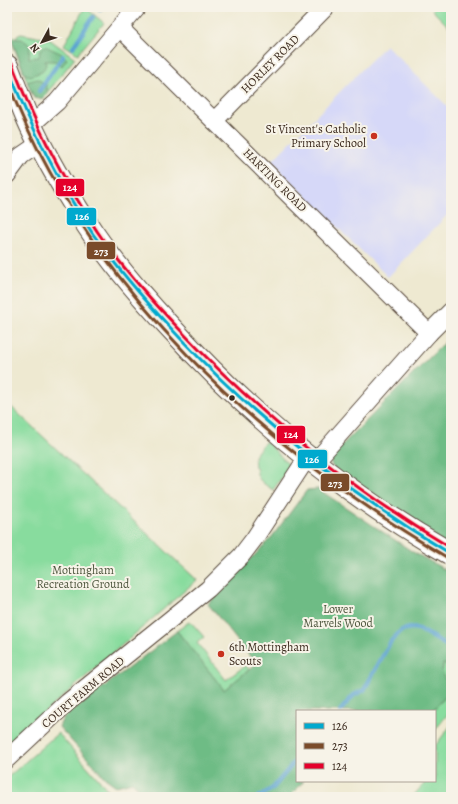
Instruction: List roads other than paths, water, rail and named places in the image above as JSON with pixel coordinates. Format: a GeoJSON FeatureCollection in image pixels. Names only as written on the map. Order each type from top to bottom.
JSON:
{"type":"FeatureCollection","features":[{"type":"Feature","properties":{"kind":"street"},"geometry":{"type":"LineString","coordinates":[[7,175],[22,156],[57,102],[137,7]]}},
{"type":"Feature","properties":{"kind":"street","name":"HORLEY ROAD"},"geometry":{"type":"LineString","coordinates":[[214,121],[326,7]]}},
{"type":"Feature","properties":{"kind":"street","name":"HARTING ROAD"},"geometry":{"type":"LineString","coordinates":[[120,28],[429,333]]}},
{"type":"Feature","properties":{"kind":"street"},"geometry":{"type":"LineString","coordinates":[[7,66],[35,134],[84,220],[116,264],[153,309],[228,388],[311,459],[376,509],[451,554]]}},
{"type":"Feature","properties":{"kind":"street","name":"COURT FARM ROAD"},"geometry":{"type":"LineString","coordinates":[[7,759],[68,702],[168,622],[230,567],[254,539],[303,464],[322,454],[429,333],[451,311]]}},
{"type":"Feature","properties":{"kind":"waterway"},"geometry":{"type":"LineString","coordinates":[[73,47],[93,17]]}},
{"type":"Feature","properties":{"kind":"waterway"},"geometry":{"type":"LineString","coordinates":[[39,91],[63,56]]}},
{"type":"Feature","properties":{"kind":"waterway"},"geometry":{"type":"LineString","coordinates":[[341,710],[354,695],[364,690],[391,641],[402,630],[411,628],[419,629],[451,648]]}},
{"type":"Feature","properties":{"kind":"waterway"},"geometry":{"type":"LineString","coordinates":[[259,797],[273,788],[296,760]]}},
{"type":"Feature","properties":{"kind":"place","name":"St Vincent's Catholic Primary School"},"geometry":{"type":"Point","coordinates":[374,136]}},
{"type":"Feature","properties":{"kind":"place","name":"6th Mottingham Scouts"},"geometry":{"type":"Point","coordinates":[221,654]}},
{"type":"Feature","properties":{"kind":"park label","name":"Mottingham Recreation Ground"},"geometry":{"type":"Point","coordinates":[83,577]}},
{"type":"Feature","properties":{"kind":"park label","name":"Lower Marvels Wood"},"geometry":{"type":"Point","coordinates":[338,616]}}]}
